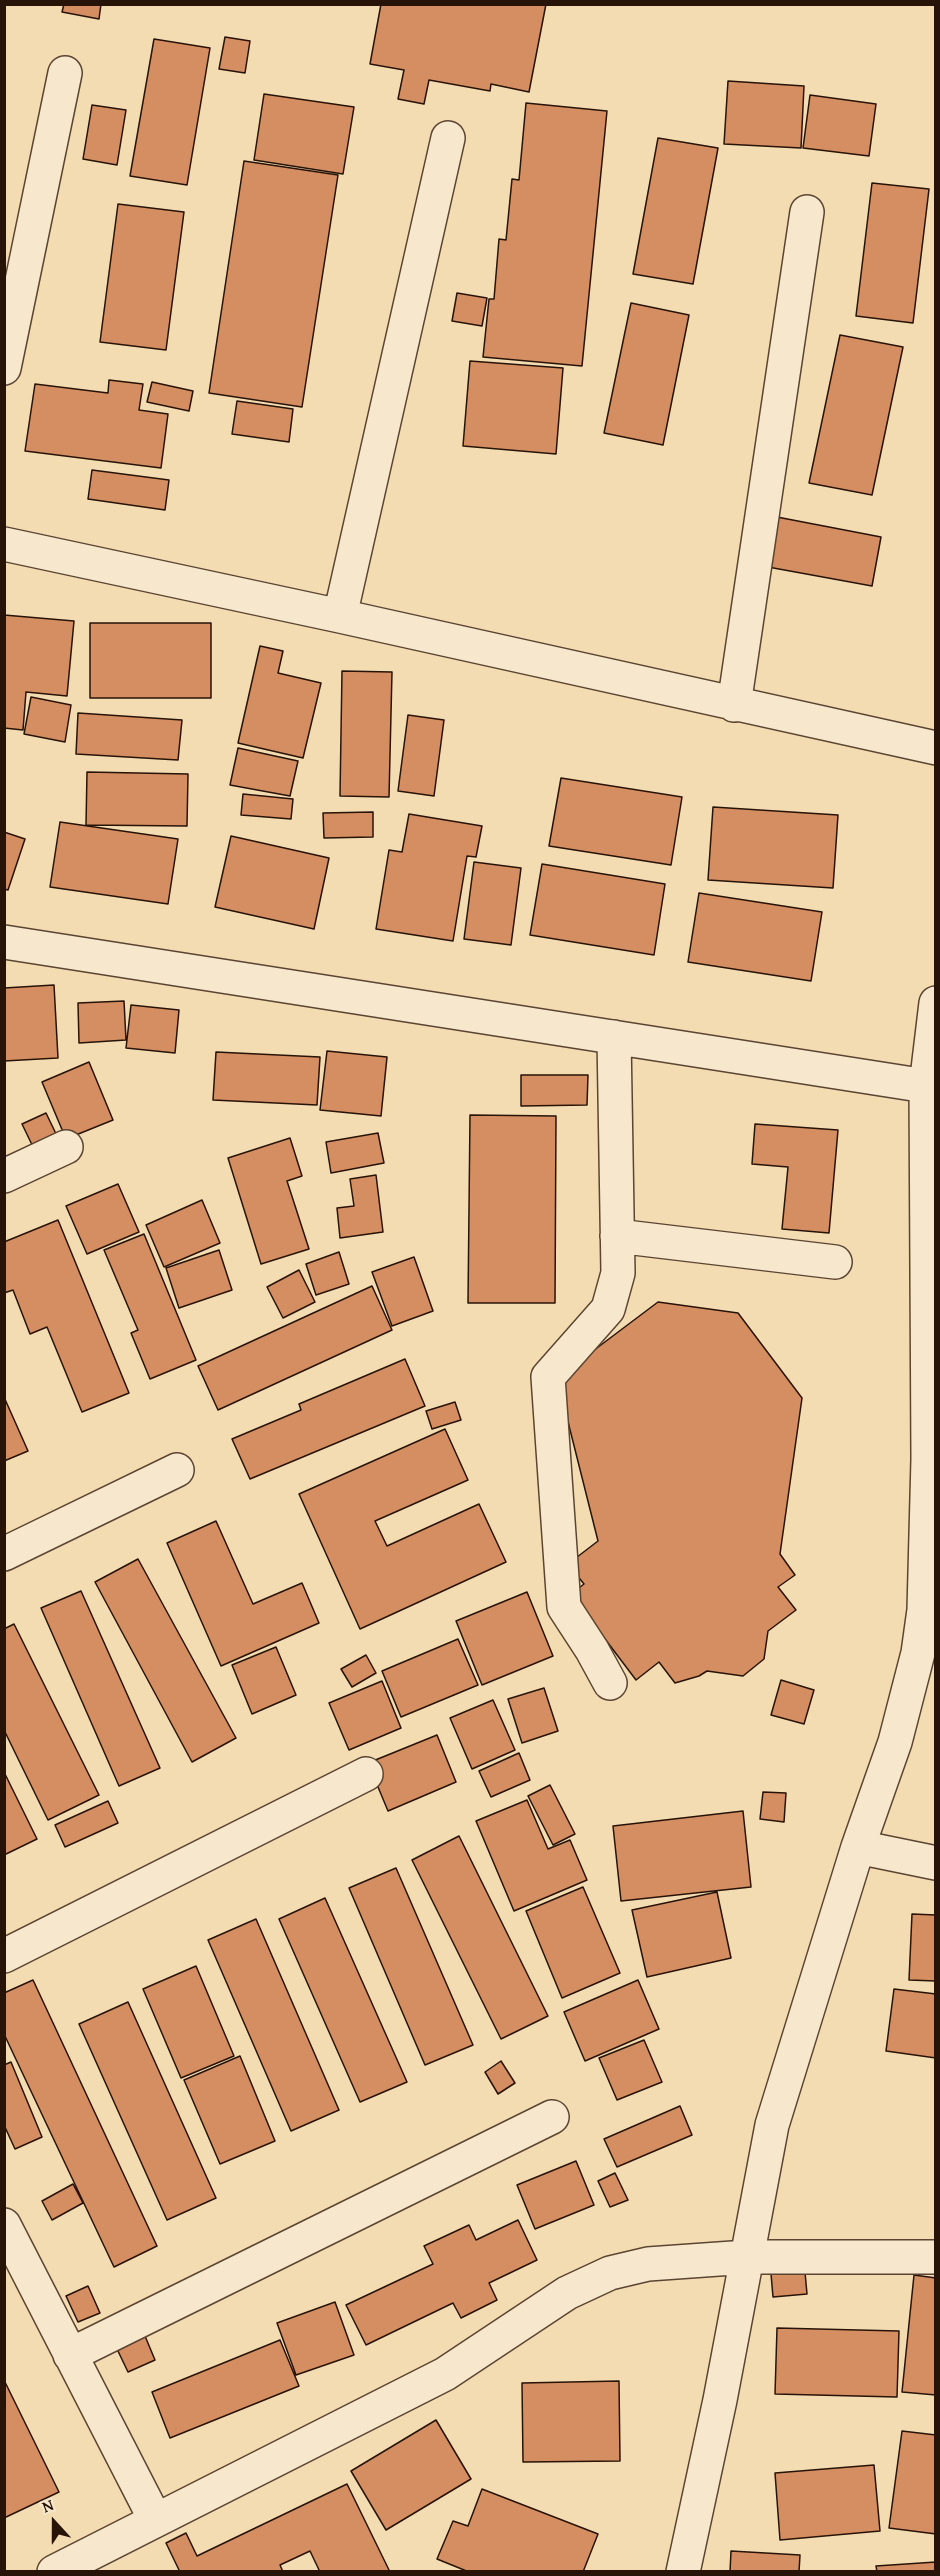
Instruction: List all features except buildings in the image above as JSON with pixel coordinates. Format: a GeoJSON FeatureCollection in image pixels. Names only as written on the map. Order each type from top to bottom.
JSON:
{"type":"FeatureCollection","features":[{"type":"Feature","properties":{"kind":"street"},"geometry":{"type":"LineString","coordinates":[[4,368],[65,73]]}},
{"type":"Feature","properties":{"kind":"street"},"geometry":{"type":"LineString","coordinates":[[340,615],[448,138]]}},
{"type":"Feature","properties":{"kind":"street"},"geometry":{"type":"LineString","coordinates":[[734,705],[807,212]]}},
{"type":"Feature","properties":{"kind":"street"},"geometry":{"type":"LineString","coordinates":[[4,544],[340,615],[734,705],[936,748]]}},
{"type":"Feature","properties":{"kind":"street"},"geometry":{"type":"LineString","coordinates":[[4,942],[926,1086]]}},
{"type":"Feature","properties":{"kind":"street"},"geometry":{"type":"LineString","coordinates":[[683,2571],[720,2400],[772,2125],[858,1847],[895,1742],[930,1610],[926,1086],[936,1003]]}},
{"type":"Feature","properties":{"kind":"street"},"geometry":{"type":"LineString","coordinates":[[610,1683],[564,1607],[548,1377],[608,1309],[618,1273],[614,1037]]}},
{"type":"Feature","properties":{"kind":"street"},"geometry":{"type":"LineString","coordinates":[[4,1176],[66,1147]]}},
{"type":"Feature","properties":{"kind":"street"},"geometry":{"type":"LineString","coordinates":[[617,1236],[835,1262]]}},
{"type":"Feature","properties":{"kind":"street"},"geometry":{"type":"LineString","coordinates":[[4,1554],[177,1470]]}},
{"type":"Feature","properties":{"kind":"street"},"geometry":{"type":"LineString","coordinates":[[4,1956],[366,1774]]}},
{"type":"Feature","properties":{"kind":"street"},"geometry":{"type":"LineString","coordinates":[[858,1847],[936,1863]]}},
{"type":"Feature","properties":{"kind":"street"},"geometry":{"type":"LineString","coordinates":[[70,2355],[552,2117]]}},
{"type":"Feature","properties":{"kind":"street"},"geometry":{"type":"LineString","coordinates":[[4,2225],[154,2519]]}},
{"type":"Feature","properties":{"kind":"street"},"geometry":{"type":"LineString","coordinates":[[54,2571],[445,2374],[567,2293],[599,2278],[648,2264],[747,2257],[936,2257]]}}]}
